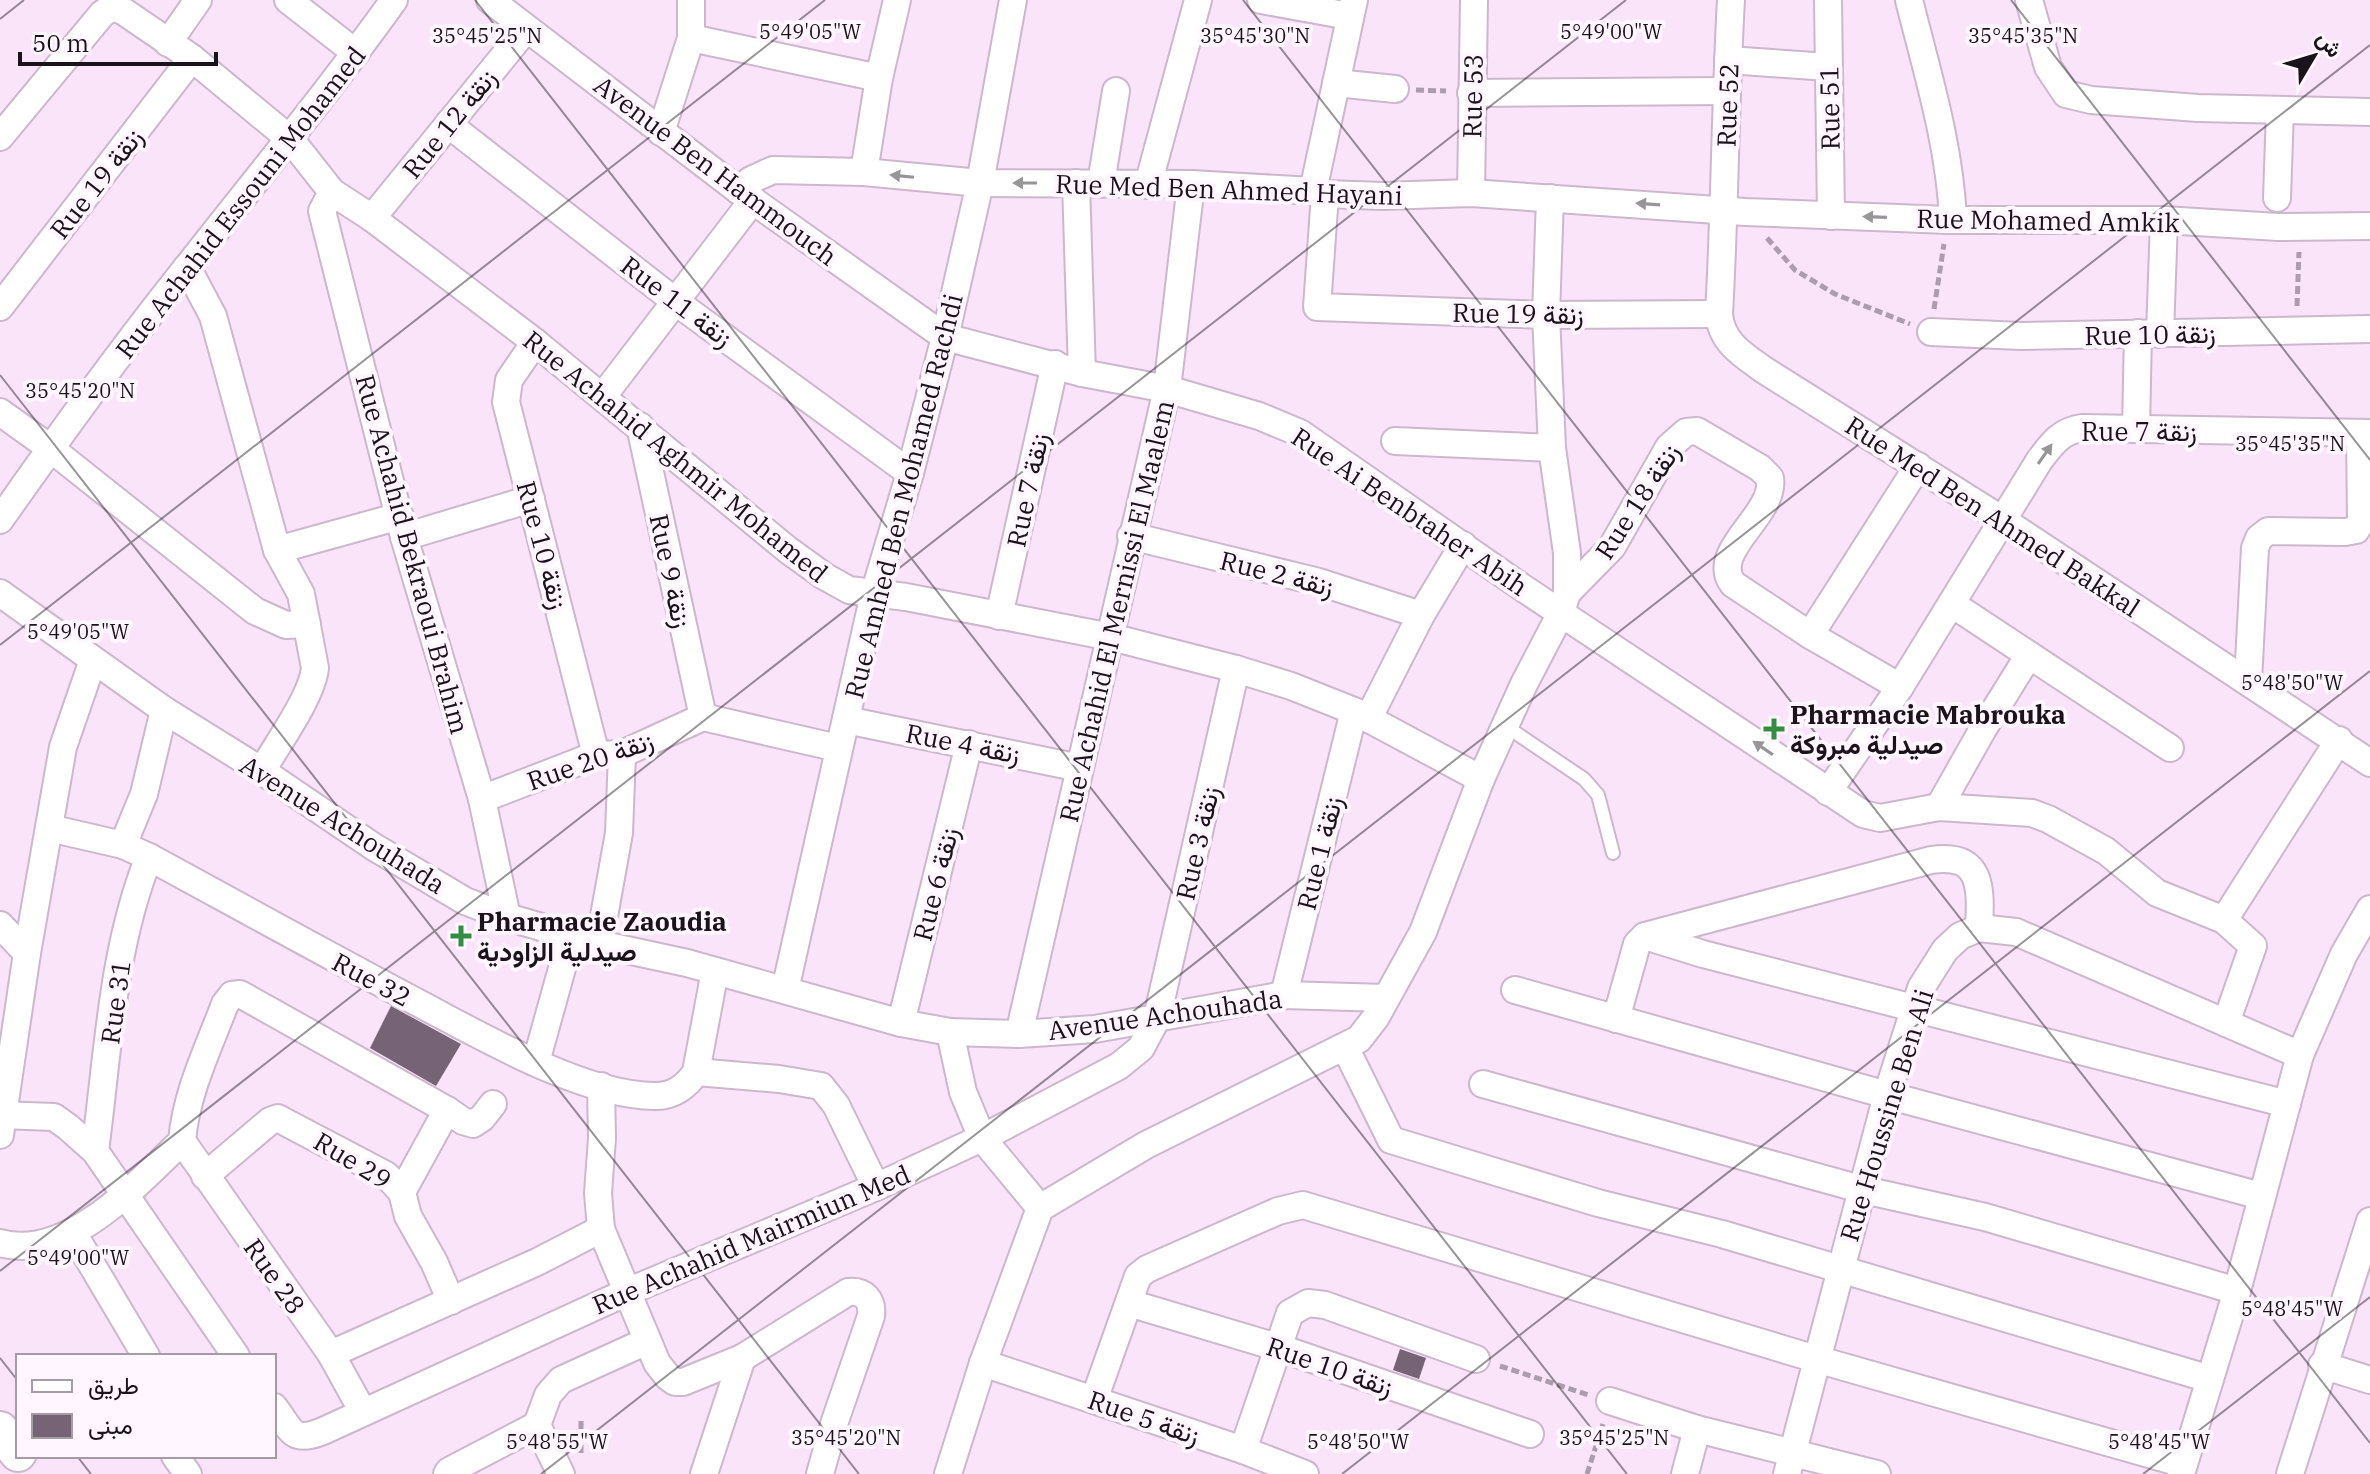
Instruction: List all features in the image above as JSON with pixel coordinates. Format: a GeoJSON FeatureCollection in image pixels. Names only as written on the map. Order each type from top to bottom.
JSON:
{"type":"FeatureCollection","features":[{"type":"Feature","properties":{"kind":"street"},"geometry":{"type":"LineString","coordinates":[[168,43],[198,0]]}},
{"type":"Feature","properties":{"kind":"street"},"geometry":{"type":"LineString","coordinates":[[288,0],[356,53]]}},
{"type":"Feature","properties":{"kind":"street","name":"Rue Achahid Essouni Mohamed"},"geometry":{"type":"LineString","coordinates":[[0,520],[50,448],[187,267],[291,140],[394,0]]}},
{"type":"Feature","properties":{"kind":"street","name":"Avenue Ben Hammouch"},"geometry":{"type":"LineString","coordinates":[[490,0],[745,195],[945,337]]}},
{"type":"Feature","properties":{"kind":"street"},"geometry":{"type":"LineString","coordinates":[[661,132],[691,38],[691,0]]}},
{"type":"Feature","properties":{"kind":"street"},"geometry":{"type":"LineString","coordinates":[[864,172],[879,78],[897,0]]}},
{"type":"Feature","properties":{"kind":"street","name":"Rue Amhed Ben Mohamed Rachdi"},"geometry":{"type":"LineString","coordinates":[[785,990],[874,594],[910,473],[945,337],[980,183],[1013,0]]}},
{"type":"Feature","properties":{"kind":"street"},"geometry":{"type":"LineString","coordinates":[[1148,185],[1198,0]]}},
{"type":"Feature","properties":{"kind":"street"},"geometry":{"type":"LineString","coordinates":[[1261,0],[1352,8],[1336,83],[1319,193]]}},
{"type":"Feature","properties":{"kind":"street","name":"Rue 53"},"geometry":{"type":"LineString","coordinates":[[1471,193],[1474,0]]}},
{"type":"Feature","properties":{"kind":"street","name":"Rue 52"},"geometry":{"type":"LineString","coordinates":[[1731,0],[1726,91],[1736,211]]}},
{"type":"Feature","properties":{"kind":"street","name":"Rue 51"},"geometry":{"type":"LineString","coordinates":[[1828,0],[1831,216]]}},
{"type":"Feature","properties":{"kind":"street"},"geometry":{"type":"LineString","coordinates":[[1909,0],[1952,185],[1950,220]]}},
{"type":"Feature","properties":{"kind":"street"},"geometry":{"type":"LineString","coordinates":[[2031,0],[2048,67],[2066,94],[2091,100],[2183,107],[2370,112]]}},
{"type":"Feature","properties":{"kind":"street","name":"Rue Achahid Aghmir Mohamed"},"geometry":{"type":"LineString","coordinates":[[1,134],[102,14],[112,7],[123,11],[192,58],[291,140],[332,192],[372,218],[535,342],[824,576],[849,590],[1111,637],[1236,669],[1291,686],[1361,715],[1481,779]]}},
{"type":"Feature","properties":{"kind":"street","name":"Rue 12 زنقة"},"geometry":{"type":"LineString","coordinates":[[372,218],[526,29]]}},
{"type":"Feature","properties":{"kind":"street"},"geometry":{"type":"LineString","coordinates":[[691,38],[879,78]]}},
{"type":"Feature","properties":{"kind":"street","name":"Rue 19 زنقة"},"geometry":{"type":"LineString","coordinates":[[0,307],[192,58]]}},
{"type":"Feature","properties":{"kind":"street"},"geometry":{"type":"LineString","coordinates":[[1728,60],[1828,67]]}},
{"type":"Feature","properties":{"kind":"street"},"geometry":{"type":"LineString","coordinates":[[1336,83],[1395,89]]}},
{"type":"Feature","properties":{"kind":"street"},"geometry":{"type":"LineString","coordinates":[[1082,373],[1089,183],[1116,91]]}},
{"type":"Feature","properties":{"kind":"street"},"geometry":{"type":"LineString","coordinates":[[1471,93],[1726,91]]}},
{"type":"Feature","properties":{"kind":"street"},"geometry":{"type":"LineString","coordinates":[[2277,198],[2280,110]]}},
{"type":"Feature","properties":{"kind":"street","name":"Rue 11 زنقة"},"geometry":{"type":"LineString","coordinates":[[448,124],[676,302],[910,473]]}},
{"type":"Feature","properties":{"kind":"street","name":"Rue Med Ben Ahmed Hayani"},"geometry":{"type":"LineString","coordinates":[[745,195],[751,180],[773,170],[864,172],[980,183],[1191,184],[1319,193],[1471,193],[1736,211]]}},
{"type":"Feature","properties":{"kind":"street","name":"Rue Achahid El Mernissi El Maalem"},"geometry":{"type":"LineString","coordinates":[[1019,1034],[1167,389],[1191,184]]}},
{"type":"Feature","properties":{"kind":"street","name":"Rue Achahid Bekraoui Brahim"},"geometry":{"type":"LineString","coordinates":[[332,192],[322,211],[402,526],[482,799],[507,917]]}},
{"type":"Feature","properties":{"kind":"street","name":"Rue 19 زنقة"},"geometry":{"type":"LineString","coordinates":[[1319,193],[1317,307],[1546,315],[1719,314]]}},
{"type":"Feature","properties":{"kind":"street"},"geometry":{"type":"LineString","coordinates":[[603,396],[676,302],[745,195]]}},
{"type":"Feature","properties":{"kind":"street"},"geometry":{"type":"LineString","coordinates":[[956,1472],[983,1363],[1040,1208],[1146,1145],[1359,1039],[1370,1026],[1423,932],[1504,725],[1564,603],[1567,553],[1552,448],[1546,315],[1550,198]]}},
{"type":"Feature","properties":{"kind":"street","name":"Rue Mohamed Amkik"},"geometry":{"type":"LineString","coordinates":[[1736,211],[1950,220],[2164,220],[2300,227],[2370,226]]}},
{"type":"Feature","properties":{"kind":"street","name":"Rue Med Ben Ahmed Bakkal"},"geometry":{"type":"LineString","coordinates":[[1736,211],[1719,314],[1720,327],[1736,350],[2004,521],[2370,763]]}},
{"type":"Feature","properties":{"kind":"street"},"geometry":{"type":"LineString","coordinates":[[2136,429],[2164,220]]}},
{"type":"Feature","properties":{"kind":"street"},"geometry":{"type":"LineString","coordinates":[[187,267],[213,316],[277,550],[301,594],[315,668],[313,680],[262,771]]}},
{"type":"Feature","properties":{"kind":"street","name":"Rue 10 زنقة"},"geometry":{"type":"LineString","coordinates":[[1931,332],[2021,336],[2296,333],[2370,329]]}},
{"type":"Feature","properties":{"kind":"street","name":"Rue Ai Benbtaher Abih"},"geometry":{"type":"LineString","coordinates":[[945,337],[1082,373],[1167,389],[1259,416],[1300,433],[1463,545],[1564,603],[1828,792],[1872,817],[1939,807],[2017,812],[2048,819],[2106,851],[2157,893],[2224,920]]}},
{"type":"Feature","properties":{"kind":"street","name":"Rue 10 زنقة"},"geometry":{"type":"LineString","coordinates":[[535,342],[512,374],[506,402],[531,499],[609,754],[619,833],[599,944]]}},
{"type":"Feature","properties":{"kind":"street","name":"Rue 7 زنقة"},"geometry":{"type":"LineString","coordinates":[[999,616],[1055,364]]}},
{"type":"Feature","properties":{"kind":"street"},"geometry":{"type":"LineString","coordinates":[[0,412],[255,611],[286,625],[307,624]]}},
{"type":"Feature","properties":{"kind":"street","name":"Rue 9 زنقة"},"geometry":{"type":"LineString","coordinates":[[640,426],[703,717]]}},
{"type":"Feature","properties":{"kind":"street","name":"Rue 7 زنقة"},"geometry":{"type":"LineString","coordinates":[[2004,521],[2039,461],[2054,440],[2065,432],[2082,428],[2365,433]]}},
{"type":"Feature","properties":{"kind":"street","name":"Rue 18 زنقة"},"geometry":{"type":"LineString","coordinates":[[1564,603],[1618,539],[1669,447],[1686,432],[1697,431],[1760,468],[1770,478],[1771,495],[1729,556],[1726,567],[1728,576],[1749,596],[1900,687]]}},
{"type":"Feature","properties":{"kind":"street"},"geometry":{"type":"LineString","coordinates":[[2248,681],[2255,548],[2259,538],[2268,531],[2356,530],[2361,522],[2365,433]]}},
{"type":"Feature","properties":{"kind":"street"},"geometry":{"type":"LineString","coordinates":[[1395,441],[1552,448]]}},
{"type":"Feature","properties":{"kind":"street"},"geometry":{"type":"LineString","coordinates":[[1810,635],[1918,466]]}},
{"type":"Feature","properties":{"kind":"street"},"geometry":{"type":"LineString","coordinates":[[277,550],[531,499]]}},
{"type":"Feature","properties":{"kind":"street"},"geometry":{"type":"LineString","coordinates":[[1828,792],[1900,687],[2004,521]]}},
{"type":"Feature","properties":{"kind":"street","name":"Rue 2 زنقة"},"geometry":{"type":"LineString","coordinates":[[1131,536],[1319,582],[1421,615]]}},
{"type":"Feature","properties":{"kind":"street","name":"Rue 1 زنقة"},"geometry":{"type":"LineString","coordinates":[[1284,995],[1361,715],[1463,545]]}},
{"type":"Feature","properties":{"kind":"street","name":"Avenue Achouhada"},"geometry":{"type":"LineString","coordinates":[[0,593],[164,710],[262,771],[374,847],[465,901],[571,936],[715,971],[901,1023],[950,1032],[1019,1034],[1095,1029],[1284,995],[1386,998]]}},
{"type":"Feature","properties":{"kind":"street"},"geometry":{"type":"LineString","coordinates":[[1952,604],[2170,748]]}},
{"type":"Feature","properties":{"kind":"street"},"geometry":{"type":"LineString","coordinates":[[1939,807],[2029,655]]}},
{"type":"Feature","properties":{"kind":"street"},"geometry":{"type":"LineString","coordinates":[[93,660],[63,747],[1,1122],[54,1117],[95,1151],[235,1354]]}},
{"type":"Feature","properties":{"kind":"street","name":"Rue 3 زنقة"},"geometry":{"type":"LineString","coordinates":[[1157,1018],[1236,669]]}},
{"type":"Feature","properties":{"kind":"street"},"geometry":{"type":"LineString","coordinates":[[123,845],[144,794],[164,710]]}},
{"type":"Feature","properties":{"kind":"street"},"geometry":{"type":"LineString","coordinates":[[703,717],[838,748]]}},
{"type":"Feature","properties":{"kind":"street","name":"Rue 20 زنقة"},"geometry":{"type":"LineString","coordinates":[[482,799],[703,717]]}},
{"type":"Feature","properties":{"kind":"street","name":"Rue 4 زنقة"},"geometry":{"type":"LineString","coordinates":[[846,720],[1080,768]]}},
{"type":"Feature","properties":{"kind":"street"},"geometry":{"type":"LineString","coordinates":[[2226,1023],[2253,946],[2224,920],[2339,740]]}},
{"type":"Feature","properties":{"kind":"street","name":"Rue 6 زنقة"},"geometry":{"type":"LineString","coordinates":[[901,1023],[969,744]]}},
{"type":"Feature","properties":{"kind":"street","name":"Rue 32"},"geometry":{"type":"LineString","coordinates":[[49,828],[123,845],[149,857],[345,965],[536,1062],[601,1086],[633,1094],[666,1095],[681,1088],[696,1072]]}},
{"type":"Feature","properties":{"kind":"street","name":"Rue 31"},"geometry":{"type":"LineString","coordinates":[[95,1151],[124,935],[149,857]]}},
{"type":"Feature","properties":{"kind":"street"},"geometry":{"type":"LineString","coordinates":[[1616,1019],[1637,944],[1645,936],[1945,858],[1960,860],[1976,877],[1980,895],[1979,928],[2016,932],[2300,1055]]}},
{"type":"Feature","properties":{"kind":"street"},"geometry":{"type":"LineString","coordinates":[[1094,1400],[1135,1280],[1142,1272],[1278,1211],[1311,1206],[2182,1469],[2237,1291],[2300,1055],[2344,954],[2370,909]]}},
{"type":"Feature","properties":{"kind":"street"},"geometry":{"type":"LineString","coordinates":[[0,925],[27,953]]}},
{"type":"Feature","properties":{"kind":"street","name":"Rue Houssine Ben Ali"},"geometry":{"type":"LineString","coordinates":[[1790,1463],[1887,1095],[1921,988],[1945,950],[1960,936],[1979,928]]}},
{"type":"Feature","properties":{"kind":"street"},"geometry":{"type":"LineString","coordinates":[[536,1062],[571,936]]}},
{"type":"Feature","properties":{"kind":"street"},"geometry":{"type":"LineString","coordinates":[[1645,936],[1703,954],[2287,1104]]}},
{"type":"Feature","properties":{"kind":"street"},"geometry":{"type":"LineString","coordinates":[[715,971],[696,1072],[821,1086],[836,1105],[876,1187]]}},
{"type":"Feature","properties":{"kind":"street"},"geometry":{"type":"LineString","coordinates":[[1515,990],[2261,1196]]}},
{"type":"Feature","properties":{"kind":"street"},"geometry":{"type":"LineString","coordinates":[[0,1243],[37,1245],[73,1233],[126,1195],[182,1141],[190,1097],[225,1004],[232,995],[240,994],[463,1121],[473,1124],[493,1104]]}},
{"type":"Feature","properties":{"kind":"street","name":"Rue Achahid Mairmiun Med"},"geometry":{"type":"LineString","coordinates":[[276,1410],[295,1436],[302,1438],[323,1431],[627,1292],[876,1187],[982,1138],[1119,1066],[1141,1048],[1157,1018]]}},
{"type":"Feature","properties":{"kind":"street"},"geometry":{"type":"LineString","coordinates":[[950,1032],[963,1092],[982,1138],[1040,1208]]}},
{"type":"Feature","properties":{"kind":"street"},"geometry":{"type":"LineString","coordinates":[[1345,1047],[1391,1140],[1598,1203],[1722,1234],[2210,1379]]}},
{"type":"Feature","properties":{"kind":"street"},"geometry":{"type":"LineString","coordinates":[[1483,1084],[1864,1190],[1985,1217],[2237,1291]]}},
{"type":"Feature","properties":{"kind":"street"},"geometry":{"type":"LineString","coordinates":[[601,1086],[602,1138],[598,1193],[601,1229],[663,1373],[675,1382],[691,1380],[742,1358],[848,1292],[859,1292],[868,1300],[872,1308],[871,1316],[820,1474]]}},
{"type":"Feature","properties":{"kind":"street"},"geometry":{"type":"LineString","coordinates":[[402,1192],[447,1110]]}},
{"type":"Feature","properties":{"kind":"street","name":"Rue 29"},"geometry":{"type":"LineString","coordinates":[[205,1176],[270,1121],[278,1118],[386,1175],[402,1192],[408,1216],[434,1262],[451,1301]]}},
{"type":"Feature","properties":{"kind":"street","name":"Rue 28"},"geometry":{"type":"LineString","coordinates":[[182,1141],[331,1354],[363,1412]]}},
{"type":"Feature","properties":{"kind":"street"},"geometry":{"type":"LineString","coordinates":[[2290,1474],[2370,1221]]}},
{"type":"Feature","properties":{"kind":"street"},"geometry":{"type":"LineString","coordinates":[[331,1354],[601,1229]]}},
{"type":"Feature","properties":{"kind":"street"},"geometry":{"type":"LineString","coordinates":[[73,1233],[145,1354]]}},
{"type":"Feature","properties":{"kind":"street","name":"Rue 10 زنقة"},"geometry":{"type":"LineString","coordinates":[[1129,1303],[1280,1348],[1530,1434]]}},
{"type":"Feature","properties":{"kind":"street"},"geometry":{"type":"LineString","coordinates":[[1243,1450],[1290,1313],[1300,1305],[1318,1304],[1350,1312],[1476,1359]]}},
{"type":"Feature","properties":{"kind":"street"},"geometry":{"type":"LineString","coordinates":[[447,1474],[537,1425],[548,1395],[561,1380],[647,1341]]}},
{"type":"Feature","properties":{"kind":"street"},"geometry":{"type":"LineString","coordinates":[[704,1474],[742,1358]]}},
{"type":"Feature","properties":{"kind":"street","name":"Rue 5 زنقة"},"geometry":{"type":"LineString","coordinates":[[983,1363],[1243,1450],[1305,1474]]}},
{"type":"Feature","properties":{"kind":"street"},"geometry":{"type":"LineString","coordinates":[[2322,1365],[2370,1380]]}},
{"type":"Feature","properties":{"kind":"street"},"geometry":{"type":"LineString","coordinates":[[1610,1401],[1790,1463],[1877,1474]]}},
{"type":"Feature","properties":{"kind":"street"},"geometry":{"type":"LineString","coordinates":[[537,1425],[571,1467]]}},
{"type":"Feature","properties":{"kind":"street"},"geometry":{"type":"LineString","coordinates":[[1685,1474],[1697,1429]]}},
{"type":"Feature","properties":{"kind":"street"},"geometry":{"type":"LineString","coordinates":[[0,1430],[16,1450]]}},
{"type":"Feature","properties":{"kind":"street"},"geometry":{"type":"LineString","coordinates":[[22,1458],[35,1474]]}},
{"type":"Feature","properties":{"kind":"lane"},"geometry":{"type":"LineString","coordinates":[[1504,725],[1584,779],[1598,795],[1613,853]]}},
{"type":"Feature","properties":{"kind":"path"},"geometry":{"type":"LineString","coordinates":[[1395,89],[1471,93]]}},
{"type":"Feature","properties":{"kind":"path"},"geometry":{"type":"LineString","coordinates":[[1736,211],[1795,270],[1866,308],[1931,332],[1950,220]]}},
{"type":"Feature","properties":{"kind":"path"},"geometry":{"type":"LineString","coordinates":[[2296,333],[2300,227]]}},
{"type":"Feature","properties":{"kind":"path"},"geometry":{"type":"LineString","coordinates":[[1476,1359],[1610,1401],[1587,1474]]}},
{"type":"Feature","properties":{"kind":"path"},"geometry":{"type":"LineString","coordinates":[[571,1467],[581,1418]]}},
{"type":"Feature","properties":{"kind":"building"},"geometry":{"type":"Polygon","coordinates":[[[391,1006],[461,1044],[436,1086],[370,1048],[391,1006]]]}},
{"type":"Feature","properties":{"kind":"building"},"geometry":{"type":"Polygon","coordinates":[[[1400,1349],[1426,1358],[1419,1379],[1393,1370],[1400,1349]]]}},
{"type":"Feature","properties":{"kind":"place","name":"Pharmacie Mabrouka صيدلية مبروكة"},"geometry":{"type":"Point","coordinates":[1774,729]}},
{"type":"Feature","properties":{"kind":"place","name":"Pharmacie Zaoudia صيدلية الزاودية"},"geometry":{"type":"Point","coordinates":[461,936]}}]}
